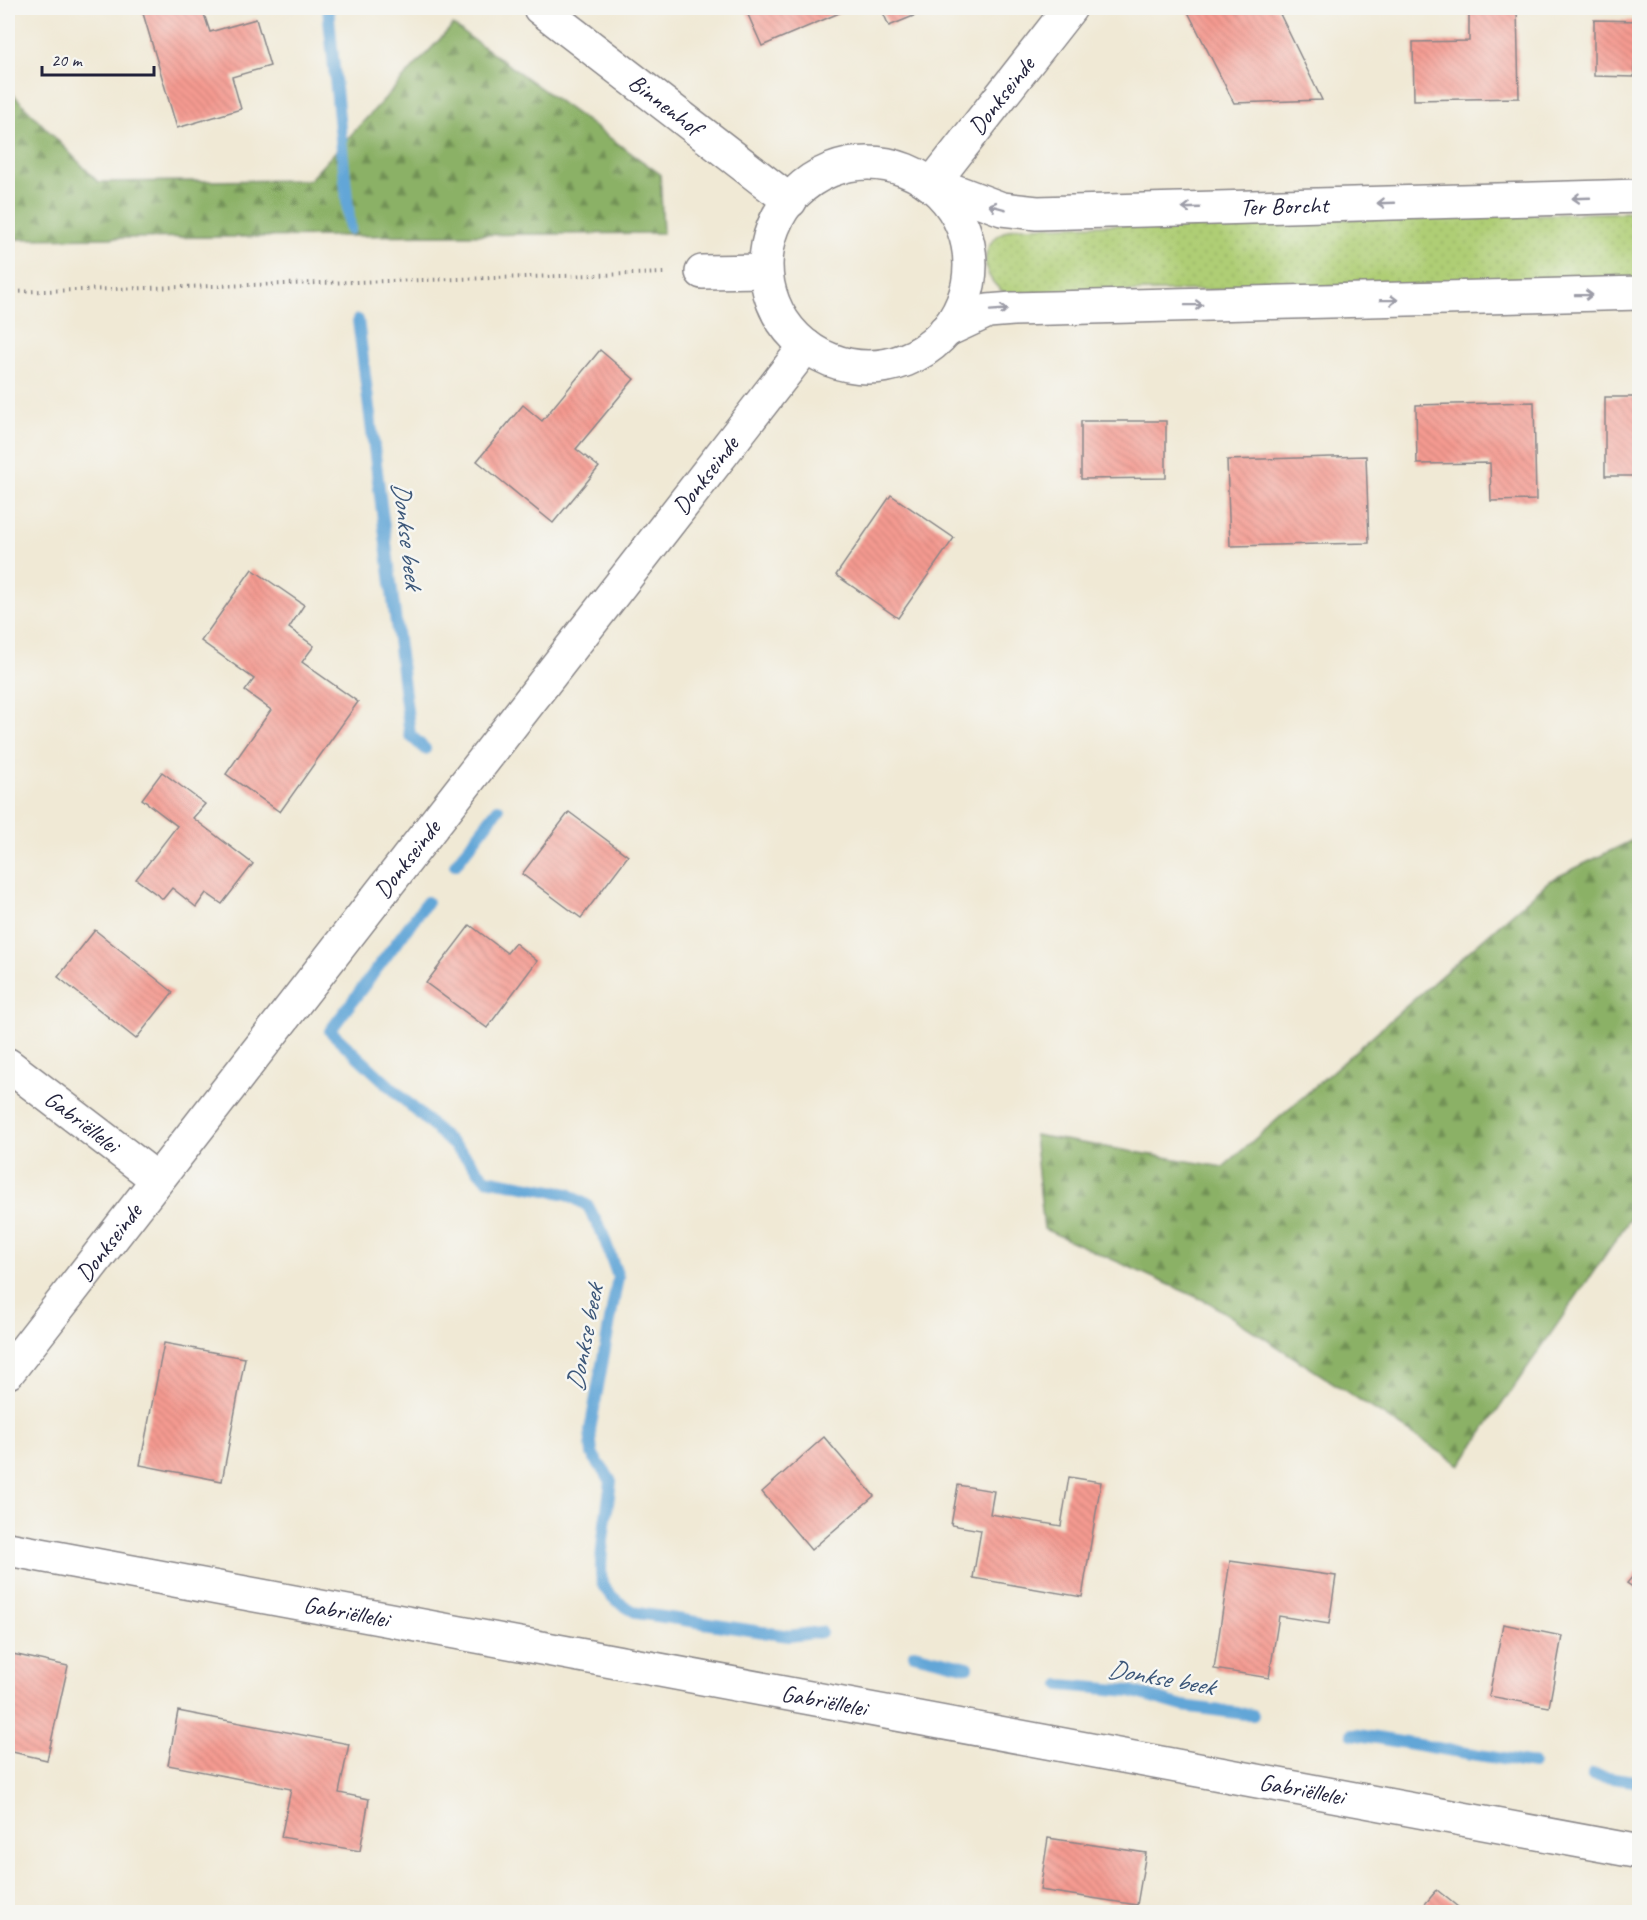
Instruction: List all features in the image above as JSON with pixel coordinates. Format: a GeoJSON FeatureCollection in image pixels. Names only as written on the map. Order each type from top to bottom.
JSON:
{"type":"FeatureCollection","features":[{"type":"Feature","properties":{"kind":"street","name":"Binnenhof"},"geometry":{"type":"LineString","coordinates":[[540,8],[789,201]]}},
{"type":"Feature","properties":{"kind":"street","name":"Donkseinde"},"geometry":{"type":"LineString","coordinates":[[933,183],[1070,8]]}},
{"type":"Feature","properties":{"kind":"street"},"geometry":{"type":"LineString","coordinates":[[868,164],[915,173],[933,183],[953,205],[967,240],[969,268],[967,298],[945,331],[929,345],[912,354],[895,362],[869,367],[847,366],[826,358],[806,346],[783,321],[770,298],[765,271],[768,247],[775,224],[789,201],[823,175],[846,167],[868,164]]}},
{"type":"Feature","properties":{"kind":"street","name":"Ter Borcht"},"geometry":{"type":"LineString","coordinates":[[933,183],[1002,209],[1037,213],[1640,196]]}},
{"type":"Feature","properties":{"kind":"street"},"geometry":{"type":"LineString","coordinates":[[702,272],[765,271]]}},
{"type":"Feature","properties":{"kind":"street"},"geometry":{"type":"LineString","coordinates":[[945,331],[988,311],[1013,309],[1640,293]]}},
{"type":"Feature","properties":{"kind":"street","name":"Donkseinde"},"geometry":{"type":"LineString","coordinates":[[8,1372],[806,346]]}},
{"type":"Feature","properties":{"kind":"street","name":"Gabriëllelei"},"geometry":{"type":"LineString","coordinates":[[8,1065],[157,1179]]}},
{"type":"Feature","properties":{"kind":"street","name":"Gabriëllelei"},"geometry":{"type":"LineString","coordinates":[[8,1549],[1640,1852]]}},
{"type":"Feature","properties":{"kind":"path"},"geometry":{"type":"LineString","coordinates":[[8,292],[702,272]]}},
{"type":"Feature","properties":{"kind":"green space"},"geometry":{"type":"Polygon","coordinates":[[[453,25],[660,174],[663,233],[8,239],[8,89],[98,182],[309,180],[453,25]]]}},
{"type":"Feature","properties":{"kind":"green space"},"geometry":{"type":"Polygon","coordinates":[[[1639,212],[1639,281],[1007,294],[996,286],[989,276],[986,265],[986,255],[990,245],[997,237],[1007,230],[1020,227],[1639,212]]]}},
{"type":"Feature","properties":{"kind":"green space"},"geometry":{"type":"Polygon","coordinates":[[[1639,837],[1639,1206],[1460,1465],[1210,1303],[1044,1229],[1034,1135],[1223,1167],[1549,881],[1639,837]]]}},
{"type":"Feature","properties":{"kind":"building"},"geometry":{"type":"Polygon","coordinates":[[[202,8],[210,32],[256,19],[270,66],[232,77],[241,109],[177,128],[142,10],[202,8]]]}},
{"type":"Feature","properties":{"kind":"building"},"geometry":{"type":"Polygon","coordinates":[[[745,8],[851,8],[762,46],[745,8]]]}},
{"type":"Feature","properties":{"kind":"building"},"geometry":{"type":"Polygon","coordinates":[[[881,8],[933,8],[889,26],[881,8]]]}},
{"type":"Feature","properties":{"kind":"building"},"geometry":{"type":"Polygon","coordinates":[[[1186,8],[1277,8],[1322,100],[1234,103],[1186,8]]]}},
{"type":"Feature","properties":{"kind":"building"},"geometry":{"type":"Polygon","coordinates":[[[1469,8],[1517,8],[1519,98],[1414,100],[1413,42],[1469,41],[1469,8]]]}},
{"type":"Feature","properties":{"kind":"building"},"geometry":{"type":"Polygon","coordinates":[[[1594,20],[1640,21],[1640,63],[1634,63],[1634,77],[1594,76],[1594,20]]]}},
{"type":"Feature","properties":{"kind":"building"},"geometry":{"type":"Polygon","coordinates":[[[600,350],[634,379],[576,449],[599,467],[553,523],[477,461],[523,405],[542,421],[600,350]]]}},
{"type":"Feature","properties":{"kind":"building"},"geometry":{"type":"Polygon","coordinates":[[[1605,397],[1640,397],[1640,476],[1605,476],[1605,397]]]}},
{"type":"Feature","properties":{"kind":"building"},"geometry":{"type":"Polygon","coordinates":[[[1534,402],[1536,500],[1491,501],[1490,463],[1417,464],[1416,405],[1534,402]]]}},
{"type":"Feature","properties":{"kind":"building"},"geometry":{"type":"Polygon","coordinates":[[[1081,421],[1166,421],[1166,478],[1081,479],[1081,421]]]}},
{"type":"Feature","properties":{"kind":"building"},"geometry":{"type":"Polygon","coordinates":[[[1366,456],[1369,543],[1230,546],[1227,460],[1366,456]]]}},
{"type":"Feature","properties":{"kind":"building"},"geometry":{"type":"Polygon","coordinates":[[[891,495],[954,538],[898,618],[836,575],[891,495]]]}},
{"type":"Feature","properties":{"kind":"building"},"geometry":{"type":"Polygon","coordinates":[[[252,569],[304,605],[289,628],[314,646],[302,662],[358,702],[280,812],[226,774],[271,710],[245,691],[254,679],[201,641],[252,569]]]}},
{"type":"Feature","properties":{"kind":"building"},"geometry":{"type":"Polygon","coordinates":[[[162,772],[205,804],[193,818],[253,864],[222,904],[206,893],[196,907],[172,888],[163,899],[136,879],[177,826],[142,799],[162,772]]]}},
{"type":"Feature","properties":{"kind":"building"},"geometry":{"type":"Polygon","coordinates":[[[569,812],[628,856],[581,918],[522,874],[569,812]]]}},
{"type":"Feature","properties":{"kind":"building"},"geometry":{"type":"Polygon","coordinates":[[[470,925],[507,953],[515,943],[537,961],[487,1028],[426,983],[470,925]]]}},
{"type":"Feature","properties":{"kind":"building"},"geometry":{"type":"Polygon","coordinates":[[[95,930],[173,992],[136,1039],[58,977],[95,930]]]}},
{"type":"Feature","properties":{"kind":"building"},"geometry":{"type":"Polygon","coordinates":[[[164,1343],[245,1358],[222,1481],[140,1465],[164,1343]]]}},
{"type":"Feature","properties":{"kind":"building"},"geometry":{"type":"Polygon","coordinates":[[[824,1437],[874,1496],[811,1550],[762,1492],[824,1437]]]}},
{"type":"Feature","properties":{"kind":"building"},"geometry":{"type":"Polygon","coordinates":[[[1069,1477],[1101,1482],[1082,1597],[973,1578],[981,1530],[951,1525],[958,1485],[994,1491],[990,1514],[1061,1526],[1069,1477]]]}},
{"type":"Feature","properties":{"kind":"building"},"geometry":{"type":"Polygon","coordinates":[[[1230,1561],[1336,1576],[1329,1624],[1279,1616],[1269,1678],[1214,1669],[1230,1561]]]}},
{"type":"Feature","properties":{"kind":"building"},"geometry":{"type":"Polygon","coordinates":[[[1640,1568],[1640,1592],[1627,1583],[1640,1568]]]}},
{"type":"Feature","properties":{"kind":"building"},"geometry":{"type":"Polygon","coordinates":[[[1503,1624],[1562,1636],[1549,1707],[1489,1696],[1503,1624]]]}},
{"type":"Feature","properties":{"kind":"building"},"geometry":{"type":"Polygon","coordinates":[[[8,1653],[68,1666],[47,1760],[8,1751],[8,1653]]]}},
{"type":"Feature","properties":{"kind":"building"},"geometry":{"type":"Polygon","coordinates":[[[178,1711],[349,1744],[339,1793],[369,1799],[360,1851],[281,1837],[291,1789],[168,1765],[178,1711]]]}},
{"type":"Feature","properties":{"kind":"building"},"geometry":{"type":"Polygon","coordinates":[[[1048,1838],[1146,1853],[1137,1905],[1040,1890],[1048,1838]]]}},
{"type":"Feature","properties":{"kind":"building"},"geometry":{"type":"Polygon","coordinates":[[[1437,1890],[1464,1912],[1418,1912],[1437,1890]]]}},
{"type":"Feature","properties":{"kind":"waterway","name":"Donkse beek"},"geometry":{"type":"LineString","coordinates":[[328,8],[350,229]]}},
{"type":"Feature","properties":{"kind":"waterway","name":"Donkse beek"},"geometry":{"type":"LineString","coordinates":[[358,320],[410,735],[425,749]]}},
{"type":"Feature","properties":{"kind":"waterway","name":"Donkse beek"},"geometry":{"type":"LineString","coordinates":[[455,865],[498,809]]}},
{"type":"Feature","properties":{"kind":"waterway","name":"Donkse beek"},"geometry":{"type":"LineString","coordinates":[[427,902],[330,1031],[463,1154],[486,1179],[568,1194],[588,1206],[603,1235],[618,1277],[590,1430],[592,1454],[611,1481],[603,1536],[601,1567],[604,1587],[615,1599],[637,1613],[789,1636],[821,1632]]}},
{"type":"Feature","properties":{"kind":"waterway","name":"Donkse beek"},"geometry":{"type":"LineString","coordinates":[[914,1654],[968,1667]]}},
{"type":"Feature","properties":{"kind":"waterway","name":"Donkse beek"},"geometry":{"type":"LineString","coordinates":[[1061,1685],[1131,1691],[1183,1706],[1253,1715]]}},
{"type":"Feature","properties":{"kind":"waterway","name":"Donkse beek"},"geometry":{"type":"LineString","coordinates":[[1352,1734],[1533,1764]]}},
{"type":"Feature","properties":{"kind":"waterway","name":"Donkse beek"},"geometry":{"type":"LineString","coordinates":[[1593,1775],[1640,1782]]}}]}
